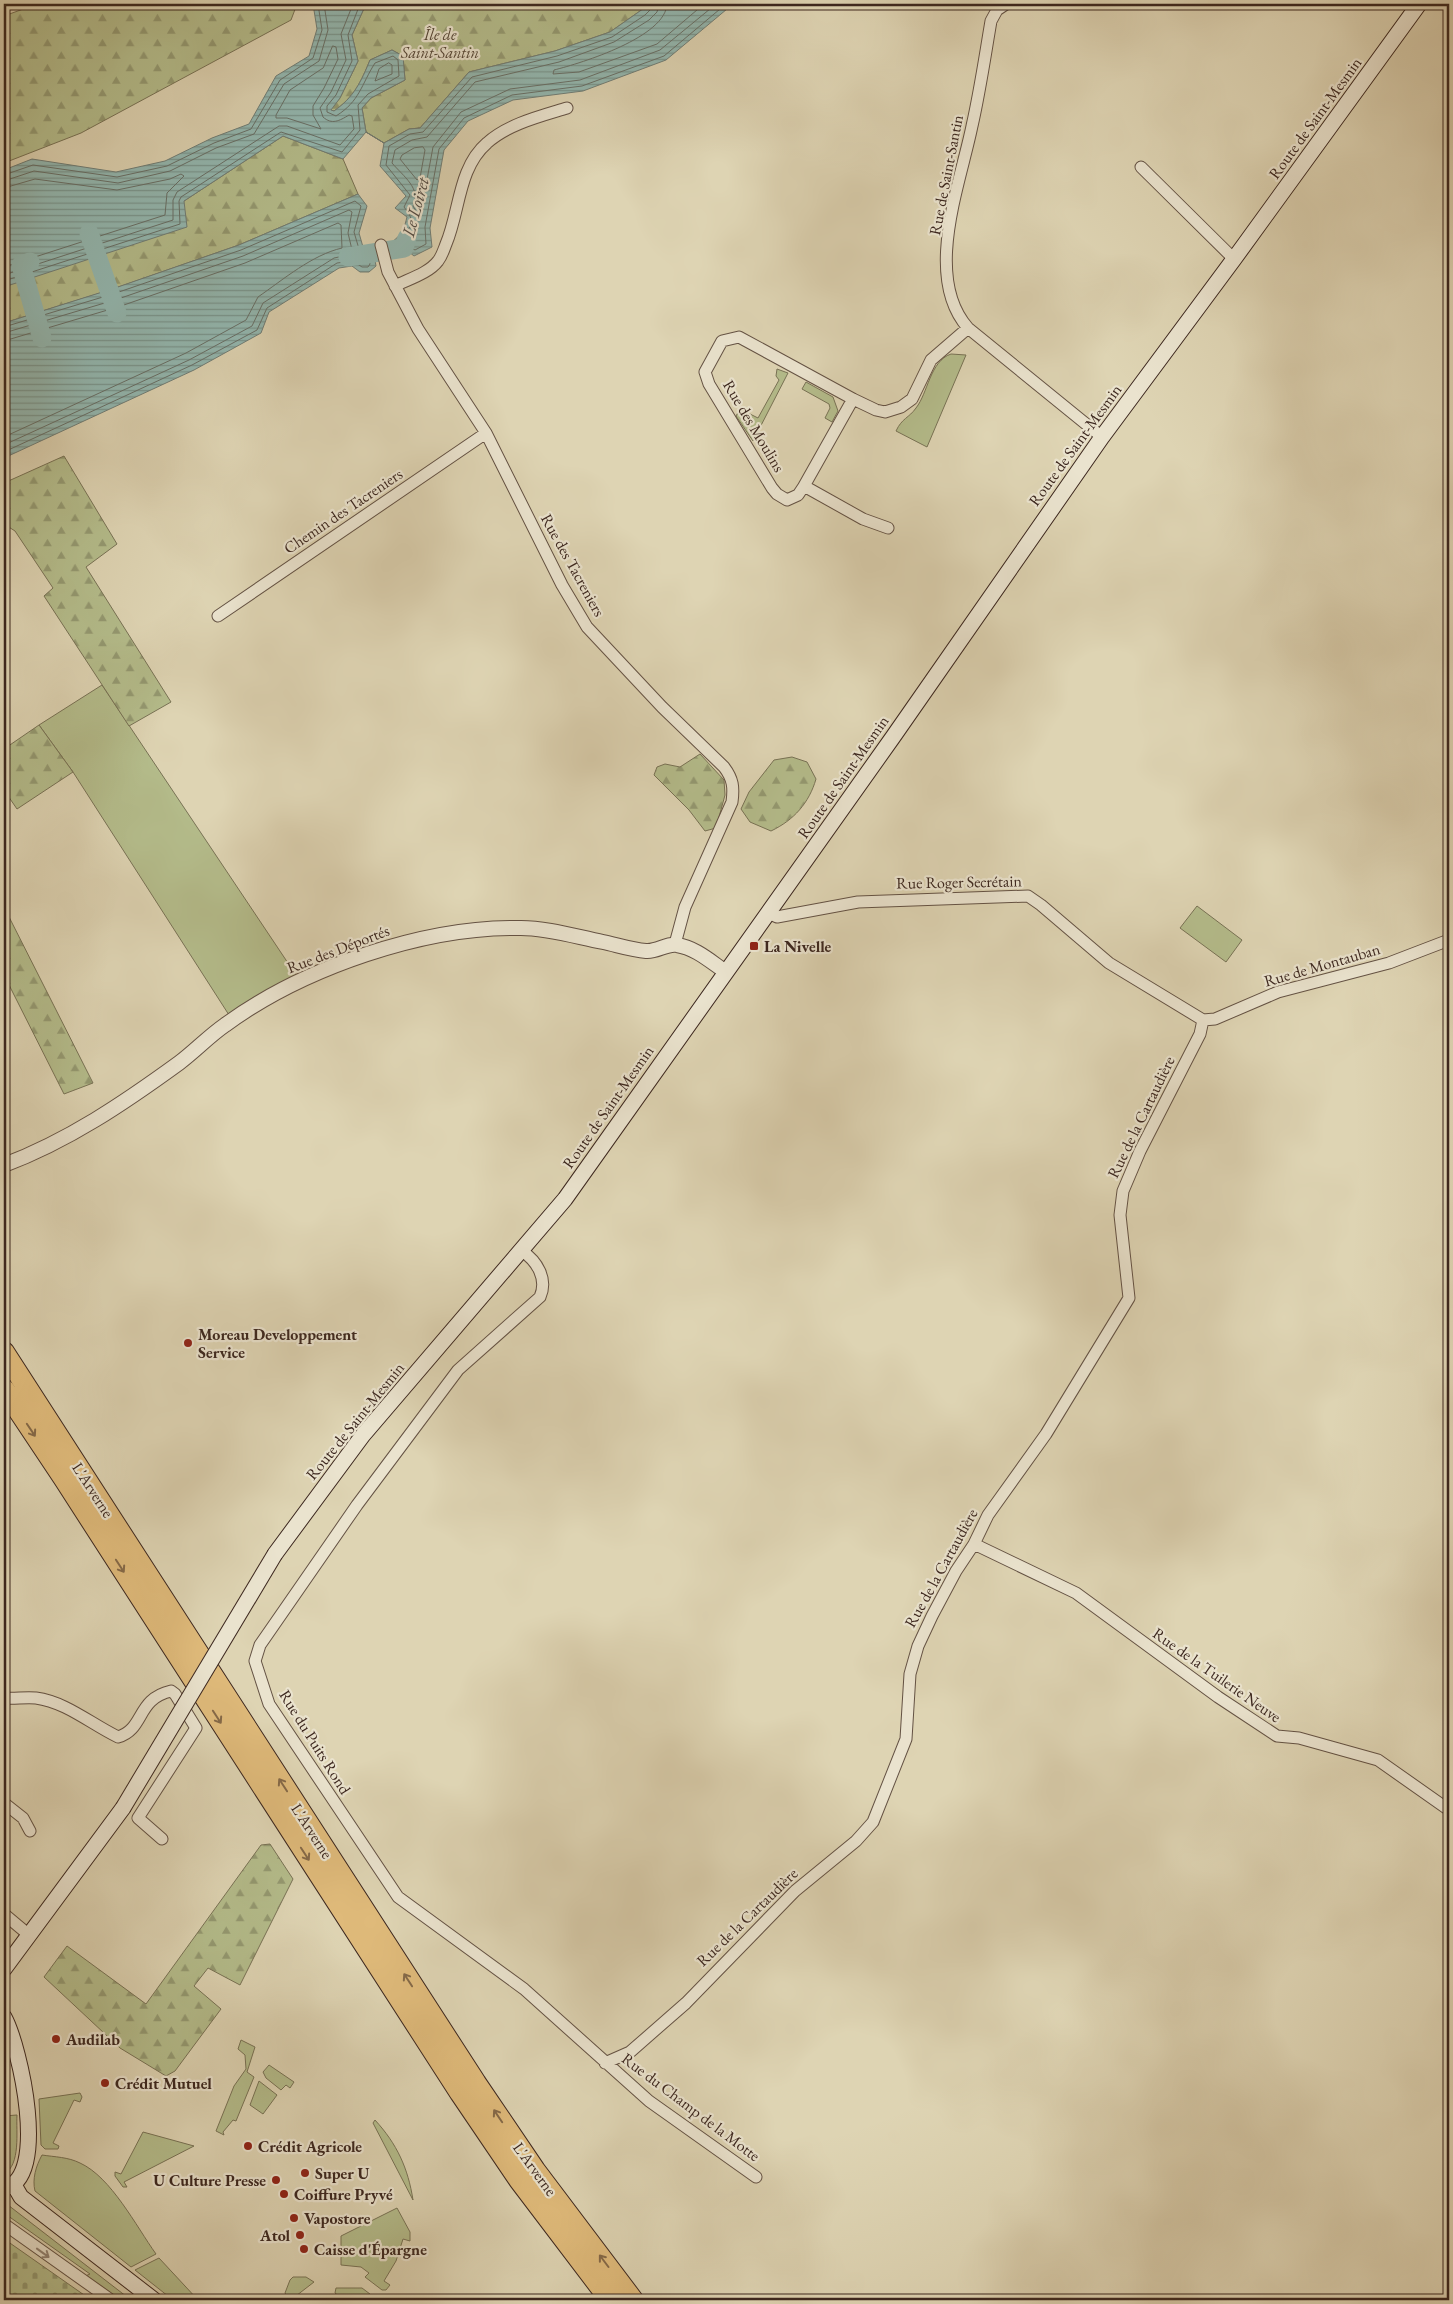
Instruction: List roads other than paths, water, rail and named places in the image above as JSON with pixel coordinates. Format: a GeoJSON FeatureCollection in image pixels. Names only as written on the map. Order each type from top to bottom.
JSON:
{"type":"FeatureCollection","features":[{"type":"Feature","properties":{"kind":"highway","name":"L'Arverne"},"geometry":{"type":"LineString","coordinates":[[4,1352],[476,2084],[535,2170],[633,2300]]}},
{"type":"Feature","properties":{"kind":"highway","name":"L'Arverne"},"geometry":{"type":"LineString","coordinates":[[4,1389],[460,2093],[519,2180],[610,2300]]}},
{"type":"Feature","properties":{"kind":"main road","name":"Route de Saint-Mesmin"},"geometry":{"type":"LineString","coordinates":[[4,1969],[123,1808],[275,1554],[363,1435],[522,1251],[564,1199],[768,913],[1102,436],[1234,259],[1419,4]]}},
{"type":"Feature","properties":{"kind":"main road"},"geometry":{"type":"LineString","coordinates":[[4,2018],[19,2061],[28,2126],[25,2167],[9,2187],[154,2300]]}},
{"type":"Feature","properties":{"kind":"street","name":"Rue de Saint-Santin"},"geometry":{"type":"LineString","coordinates":[[1004,4],[997,10],[991,20],[973,125],[949,235],[949,292],[954,308],[968,328],[1102,436]]}},
{"type":"Feature","properties":{"kind":"street"},"geometry":{"type":"LineString","coordinates":[[395,286],[429,269],[438,261],[452,229],[466,174],[476,155],[487,143],[500,134],[536,118],[568,108]]}},
{"type":"Feature","properties":{"kind":"street"},"geometry":{"type":"LineString","coordinates":[[1141,167],[1234,259]]}},
{"type":"Feature","properties":{"kind":"street","name":"Rue des Tacreniers"},"geometry":{"type":"LineString","coordinates":[[381,245],[383,260],[418,329],[486,433],[562,585],[587,627],[620,664],[731,776],[734,785],[732,802],[685,907],[675,944]]}},
{"type":"Feature","properties":{"kind":"street","name":"Rue des Moulins"},"geometry":{"type":"LineString","coordinates":[[852,399],[804,486],[798,495],[787,500],[776,494],[772,488],[706,378],[705,372],[718,346],[728,338],[739,337],[852,399],[885,412],[901,407],[912,399],[936,355],[968,328]]}},
{"type":"Feature","properties":{"kind":"street","name":"Chemin des Tacreniers"},"geometry":{"type":"LineString","coordinates":[[218,616],[486,433]]}},
{"type":"Feature","properties":{"kind":"street"},"geometry":{"type":"LineString","coordinates":[[804,486],[863,519],[888,528]]}},
{"type":"Feature","properties":{"kind":"street","name":"Rue Roger Secrétain"},"geometry":{"type":"LineString","coordinates":[[768,913],[777,917],[858,902],[1028,896],[1041,904],[1109,963],[1203,1020]]}},
{"type":"Feature","properties":{"kind":"street","name":"Rue des Déportés"},"geometry":{"type":"LineString","coordinates":[[4,1165],[55,1143],[106,1114],[181,1061],[225,1025],[265,998],[368,954],[438,934],[488,928],[523,928],[647,951],[675,944]]}},
{"type":"Feature","properties":{"kind":"street","name":"Rue de Montauban"},"geometry":{"type":"LineString","coordinates":[[1203,1020],[1215,1019],[1278,992],[1389,963],[1449,940]]}},
{"type":"Feature","properties":{"kind":"street"},"geometry":{"type":"LineString","coordinates":[[675,944],[693,950],[726,972]]}},
{"type":"Feature","properties":{"kind":"street","name":"Rue de la Cartaudière"},"geometry":{"type":"LineString","coordinates":[[605,2063],[630,2052],[686,2003],[795,1891],[856,1841],[873,1822],[906,1739],[910,1674],[918,1646],[956,1571],[974,1544],[988,1515],[1046,1434],[1128,1298],[1120,1216],[1123,1191],[1140,1151],[1200,1034],[1203,1020]]}},
{"type":"Feature","properties":{"kind":"street","name":"Rue du Puits Rond"},"geometry":{"type":"LineString","coordinates":[[522,1251],[530,1257],[543,1277],[545,1286],[540,1297],[458,1370],[334,1538],[260,1646],[255,1661],[269,1704],[398,1897],[524,1989],[605,2063]]}},
{"type":"Feature","properties":{"kind":"street","name":"Rue de la Tuilerie Neuve"},"geometry":{"type":"LineString","coordinates":[[974,1544],[1076,1593],[1218,1697],[1277,1736],[1298,1738],[1378,1760],[1449,1810]]}},
{"type":"Feature","properties":{"kind":"street"},"geometry":{"type":"LineString","coordinates":[[4,1698],[35,1698],[51,1702],[76,1713],[118,1737],[126,1734],[154,1696],[171,1691],[175,1694],[194,1721],[196,1728],[138,1818],[162,1839]]}},
{"type":"Feature","properties":{"kind":"street"},"geometry":{"type":"LineString","coordinates":[[4,1804],[23,1818],[30,1831]]}},
{"type":"Feature","properties":{"kind":"street"},"geometry":{"type":"LineString","coordinates":[[4,1914],[29,1935]]}},
{"type":"Feature","properties":{"kind":"street","name":"Rue du Champ de la Motte"},"geometry":{"type":"LineString","coordinates":[[605,2063],[649,2101],[756,2177]]}},
{"type":"Feature","properties":{"kind":"street"},"geometry":{"type":"LineString","coordinates":[[4,2224],[111,2300]]}},
{"type":"Feature","properties":{"kind":"water"},"geometry":{"type":"Polygon","coordinates":[[[313,4],[366,4],[352,35],[358,61],[340,98],[331,110],[334,111],[341,106],[352,95],[370,60],[392,50],[403,56],[405,80],[371,98],[362,108],[366,132],[343,159],[283,136],[184,201],[187,227],[4,287],[4,170],[32,159],[116,172],[165,161],[212,138],[249,124],[276,76],[309,56],[317,29],[313,4]]]}},
{"type":"Feature","properties":{"kind":"water"},"geometry":{"type":"Polygon","coordinates":[[[650,4],[733,4],[666,60],[583,91],[513,100],[468,121],[444,150],[430,228],[432,247],[414,256],[404,248],[396,254],[387,247],[403,232],[407,217],[395,208],[406,196],[380,166],[384,143],[409,129],[420,128],[469,72],[555,51],[610,32],[650,4]]]}},
{"type":"Feature","properties":{"kind":"water"},"geometry":{"type":"Polygon","coordinates":[[[358,194],[367,206],[359,233],[363,247],[373,248],[376,266],[369,272],[360,272],[352,266],[339,268],[269,312],[261,333],[194,370],[4,458],[4,323],[115,288],[239,245],[358,194]]]}},
{"type":"Feature","properties":{"kind":"waterway"},"geometry":{"type":"LineString","coordinates":[[89,233],[117,313]]}},
{"type":"Feature","properties":{"kind":"waterway","name":"Le Loiret"},"geometry":{"type":"LineString","coordinates":[[348,257],[404,248],[407,238]]}},
{"type":"Feature","properties":{"kind":"waterway"},"geometry":{"type":"LineString","coordinates":[[30,262],[21,265],[42,338]]}},
{"type":"Feature","properties":{"kind":"place","name":"La Nivelle"},"geometry":{"type":"Point","coordinates":[754,946]}},
{"type":"Feature","properties":{"kind":"place","name":"Moreau Developpement Service"},"geometry":{"type":"Point","coordinates":[188,1343]}},
{"type":"Feature","properties":{"kind":"place","name":"Audilab"},"geometry":{"type":"Point","coordinates":[56,2039]}},
{"type":"Feature","properties":{"kind":"place","name":"Crédit Mutuel"},"geometry":{"type":"Point","coordinates":[105,2083]}},
{"type":"Feature","properties":{"kind":"place","name":"Crédit Agricole"},"geometry":{"type":"Point","coordinates":[248,2146]}},
{"type":"Feature","properties":{"kind":"place","name":"Super U"},"geometry":{"type":"Point","coordinates":[305,2173]}},
{"type":"Feature","properties":{"kind":"place","name":"U Culture Presse"},"geometry":{"type":"Point","coordinates":[276,2180]}},
{"type":"Feature","properties":{"kind":"place","name":"Coiffure Pryvé"},"geometry":{"type":"Point","coordinates":[284,2194]}},
{"type":"Feature","properties":{"kind":"place","name":"Vapostore"},"geometry":{"type":"Point","coordinates":[294,2218]}},
{"type":"Feature","properties":{"kind":"place","name":"Atol"},"geometry":{"type":"Point","coordinates":[300,2235]}},
{"type":"Feature","properties":{"kind":"place","name":"Caisse d'Épargne"},"geometry":{"type":"Point","coordinates":[304,2249]}},
{"type":"Feature","properties":{"kind":"park label","name":"Île de Saint-Santin"},"geometry":{"type":"Point","coordinates":[440,43]}}]}
